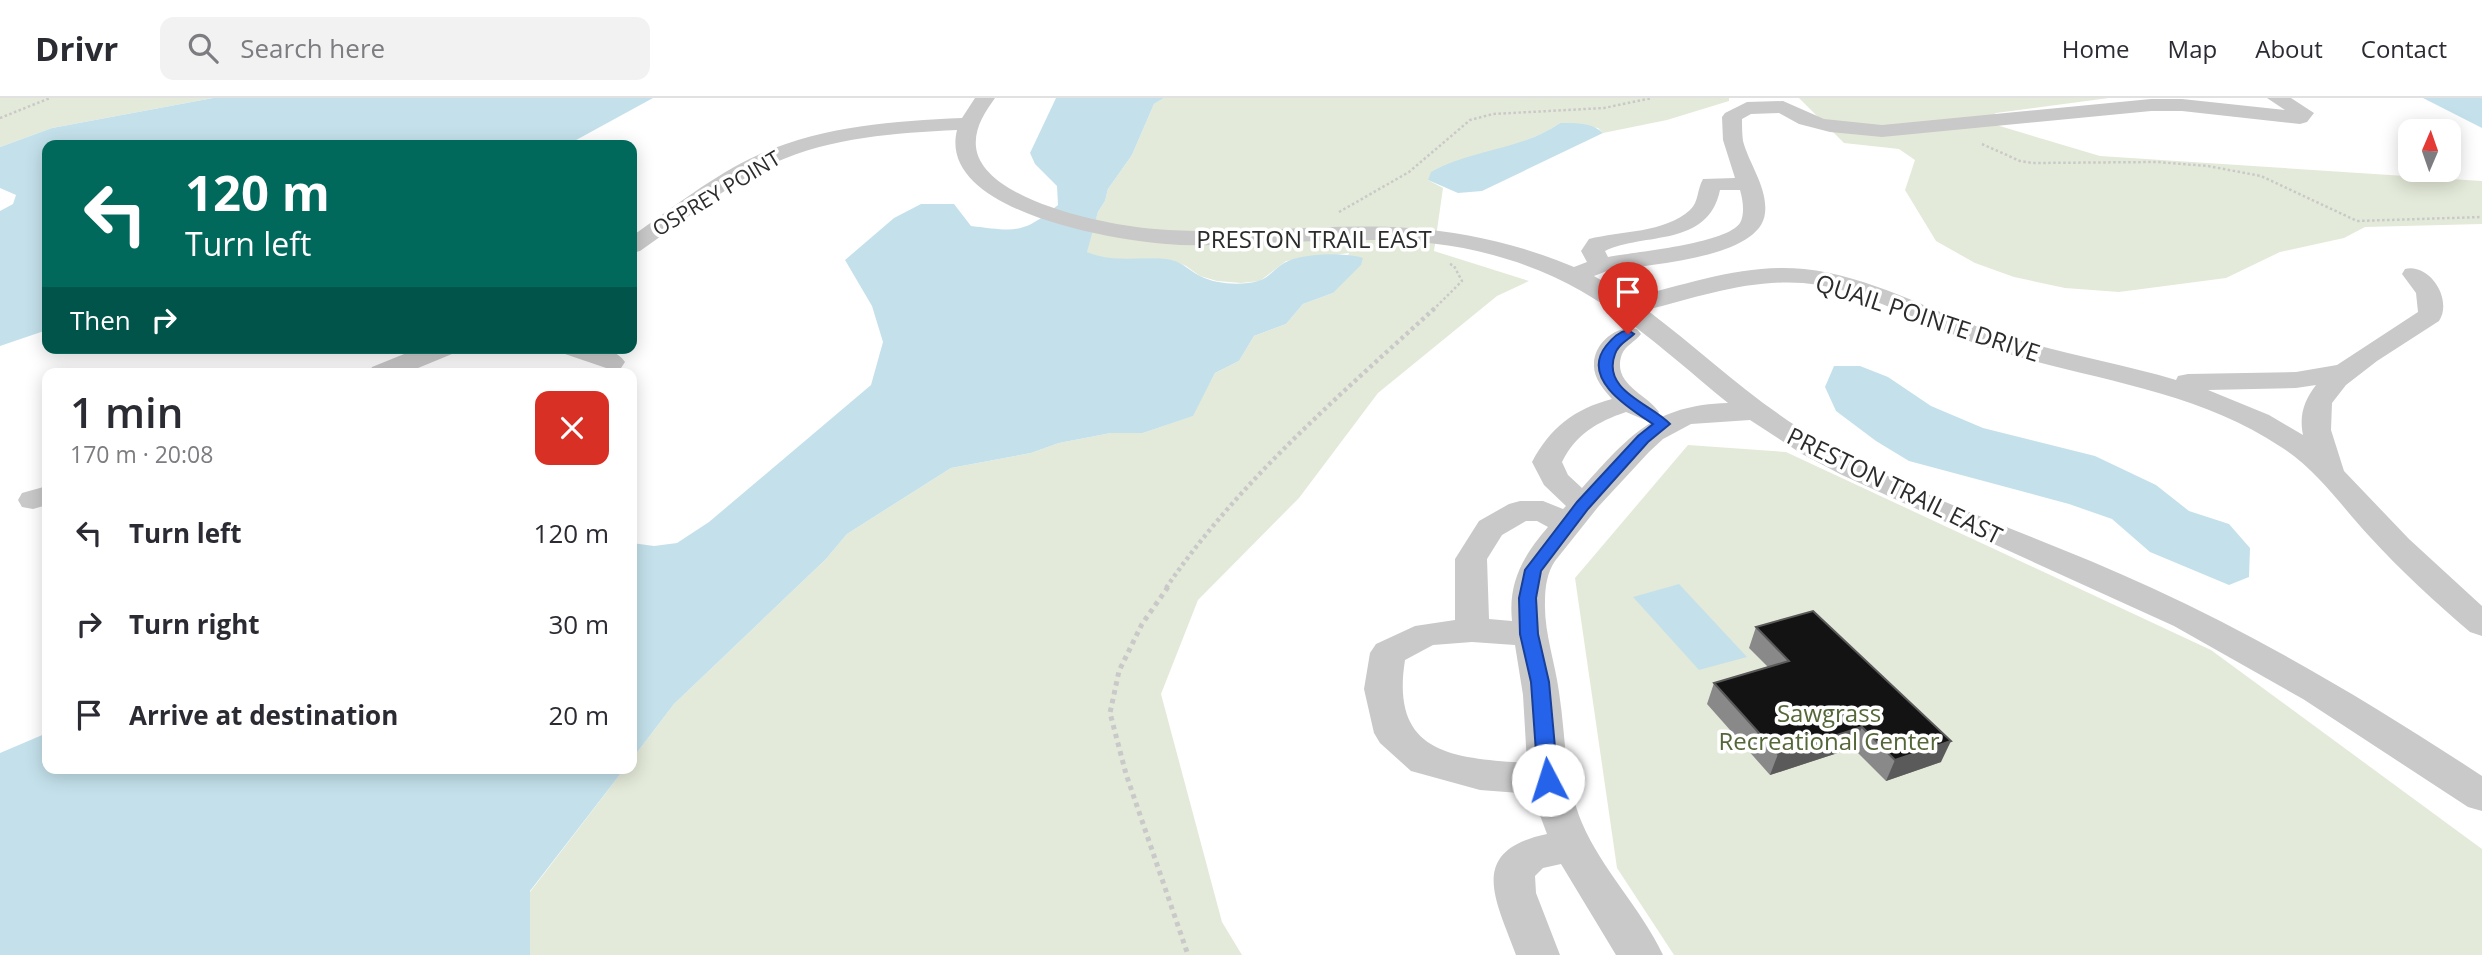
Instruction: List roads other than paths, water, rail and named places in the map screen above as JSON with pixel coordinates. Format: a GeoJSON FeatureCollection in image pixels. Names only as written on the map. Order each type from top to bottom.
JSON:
{"type":"FeatureCollection","features":[{"type":"Feature","properties":{"kind":"street","name":"PRESTON TRAIL EAST"},"geometry":{"type":"LineString","coordinates":[[985,98],[969,124],[964,142],[966,154],[976,172],[991,187],[1010,199],[1051,213],[1104,228],[1146,235],[1217,239],[1327,234],[1408,234],[1475,244],[1539,261],[1588,270],[1627,320],[1754,412],[1815,449],[1896,490],[2136,594],[2212,631],[2368,720],[2482,796]]}},
{"type":"Feature","properties":{"kind":"street"},"geometry":{"type":"LineString","coordinates":[[1748,184],[1711,184],[1705,208],[1688,222],[1597,244],[1588,270],[1704,248],[1738,237],[1751,223],[1754,213],[1753,198],[1733,140],[1732,117],[1747,108],[1782,102],[1816,123],[1839,129],[1882,131],[2190,101],[2300,118],[2304,113],[2277,98]]}},
{"type":"Feature","properties":{"kind":"street","name":"OSPREY POINT"},"geometry":{"type":"LineString","coordinates":[[637,243],[744,171],[784,152],[832,137],[868,131],[969,124]]}},
{"type":"Feature","properties":{"kind":"street"},"geometry":{"type":"LineString","coordinates":[[2343,372],[2430,316],[2433,305],[2429,292],[2414,274]]}},
{"type":"Feature","properties":{"kind":"street","name":"QUAIL POINTE DRIVE"},"geometry":{"type":"LineString","coordinates":[[1627,320],[1750,278],[1774,275],[1819,278],[1884,297],[2000,344],[2196,394],[2254,418],[2291,440],[2330,472],[2372,520],[2482,624]]}},
{"type":"Feature","properties":{"kind":"street"},"geometry":{"type":"LineString","coordinates":[[1627,320],[1619,339],[1608,352],[1606,369],[1613,385],[1630,403],[1663,424]]}},
{"type":"Feature","properties":{"kind":"street"},"geometry":{"type":"LineString","coordinates":[[394,368],[428,354]]}},
{"type":"Feature","properties":{"kind":"street"},"geometry":{"type":"LineString","coordinates":[[590,354],[612,362]]}},
{"type":"Feature","properties":{"kind":"street","name":"QUAIL POINTE DRIVE"},"geometry":{"type":"LineString","coordinates":[[2147,380],[2239,383],[2296,380],[2343,372]]}},
{"type":"Feature","properties":{"kind":"street","name":"QUAIL POINTE DRIVE"},"geometry":{"type":"LineString","coordinates":[[2330,472],[2318,441],[2316,414],[2319,401],[2343,372]]}},
{"type":"Feature","properties":{"kind":"street"},"geometry":{"type":"LineString","coordinates":[[1575,515],[1547,463],[1554,446],[1580,419],[1607,408],[1630,403]]}},
{"type":"Feature","properties":{"kind":"street"},"geometry":{"type":"LineString","coordinates":[[1641,955],[1605,902],[1573,845],[1548,780],[1540,682],[1529,634],[1528,598],[1533,570],[1575,515],[1643,439],[1663,424],[1696,414],[1754,412]]}},
{"type":"Feature","properties":{"kind":"street"},"geometry":{"type":"LineString","coordinates":[[1472,630],[1471,559],[1490,528],[1520,511],[1575,515]]}},
{"type":"Feature","properties":{"kind":"street"},"geometry":{"type":"LineString","coordinates":[[1529,634],[1472,630],[1427,635],[1388,653],[1382,689],[1393,733],[1425,761],[1480,775],[1548,780]]}},
{"type":"Feature","properties":{"kind":"street"},"geometry":{"type":"LineString","coordinates":[[1538,955],[1515,893],[1514,870],[1531,854],[1573,845]]}},
{"type":"Feature","properties":{"kind":"water"},"geometry":{"type":"Polygon","coordinates":[[[213,98],[653,98],[576,140],[42,140],[42,332],[0,346],[0,211],[13,204],[16,195],[0,188],[0,147],[52,128],[213,98]]]}},
{"type":"Feature","properties":{"kind":"water"},"geometry":{"type":"Polygon","coordinates":[[[1056,98],[1164,98],[1154,104],[1132,155],[1108,189],[1098,212],[1087,252],[1108,258],[1172,260],[1206,279],[1228,283],[1262,280],[1284,263],[1311,255],[1355,256],[1363,258],[1361,265],[1333,293],[1303,304],[1286,324],[1254,336],[1239,361],[1215,373],[1193,416],[1143,433],[1111,433],[1059,443],[1031,453],[951,468],[847,534],[826,559],[674,704],[637,752],[637,544],[654,546],[677,543],[709,522],[871,385],[883,342],[872,306],[845,260],[894,218],[921,204],[954,204],[971,226],[1018,229],[1035,222],[1058,205],[1057,186],[1035,164],[1030,153],[1056,98]]]}},
{"type":"Feature","properties":{"kind":"water"},"geometry":{"type":"Polygon","coordinates":[[[2423,98],[2482,98],[2482,128],[2423,98]]]}},
{"type":"Feature","properties":{"kind":"water"},"geometry":{"type":"Polygon","coordinates":[[[1560,123],[1588,125],[1603,133],[1482,191],[1458,193],[1428,180],[1431,172],[1447,164],[1529,139],[1560,123]]]}},
{"type":"Feature","properties":{"kind":"water"},"geometry":{"type":"Polygon","coordinates":[[[1834,366],[1860,366],[1888,377],[1931,406],[1983,428],[2095,456],[2156,485],[2189,511],[2229,524],[2250,548],[2249,577],[2229,585],[2150,552],[2112,519],[2069,504],[1909,461],[1876,441],[1836,411],[1825,387],[1834,366]]]}},
{"type":"Feature","properties":{"kind":"water"},"geometry":{"type":"Polygon","coordinates":[[[1679,584],[1747,657],[1699,670],[1633,597],[1679,584]]]}},
{"type":"Feature","properties":{"kind":"water"},"geometry":{"type":"Polygon","coordinates":[[[42,735],[42,774],[620,774],[530,891],[530,955],[0,955],[0,753],[42,735]]]}},
{"type":"Feature","properties":{"kind":"park label","name":"Sawgrass Recreational Center"},"geometry":{"type":"Point","coordinates":[1829,726]}}]}
